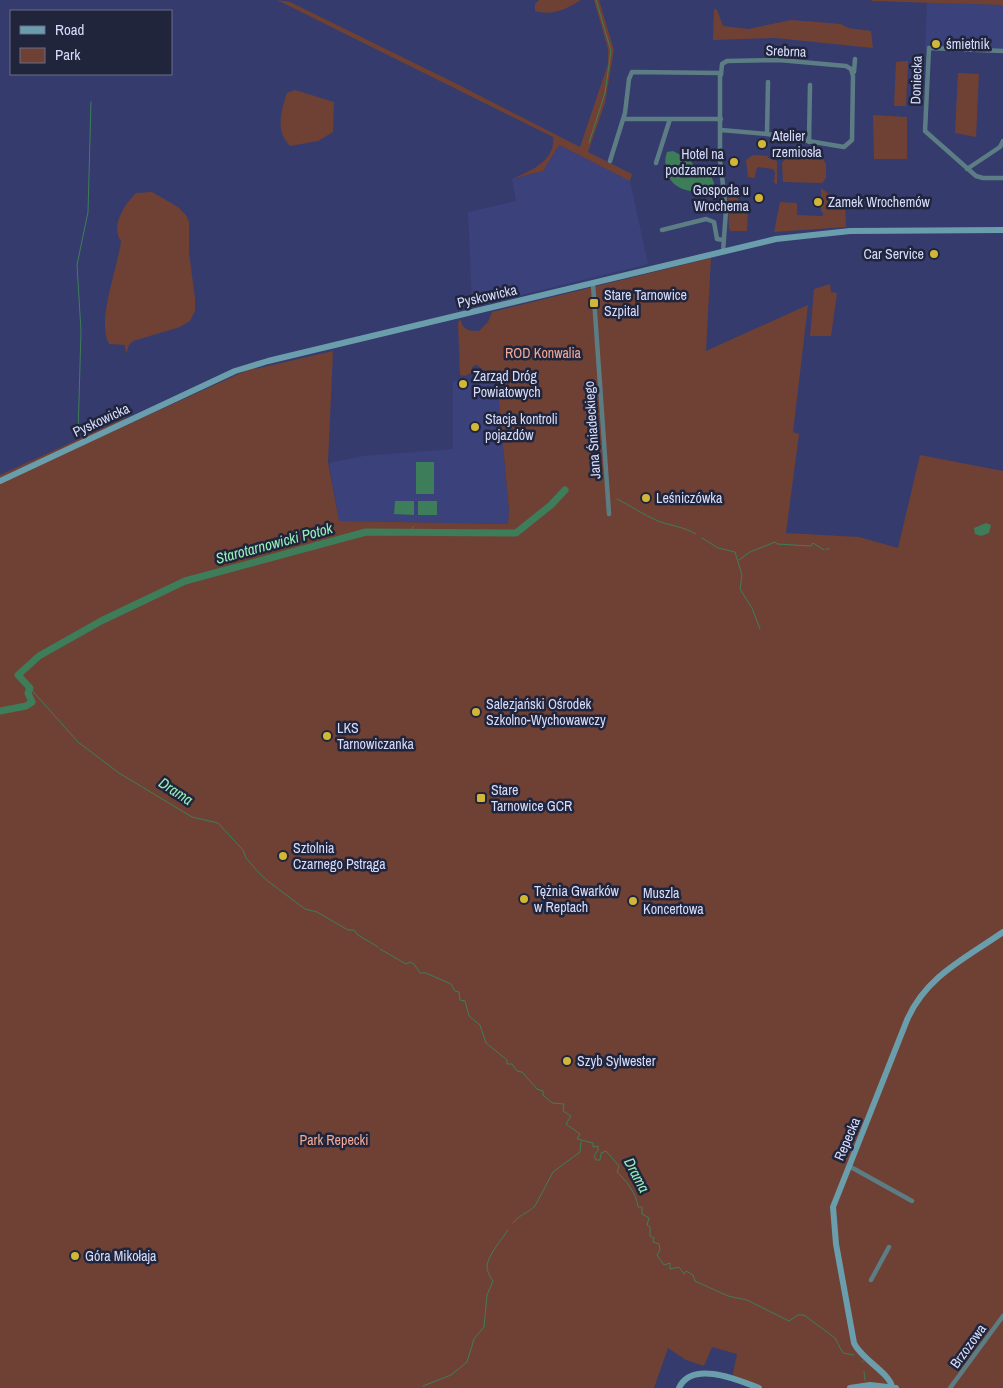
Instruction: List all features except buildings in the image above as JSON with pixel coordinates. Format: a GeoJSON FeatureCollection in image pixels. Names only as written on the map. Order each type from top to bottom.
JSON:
{"type":"FeatureCollection","features":[{"type":"Feature","properties":{"kind":"street","name":"Doniecka"},"geometry":{"type":"LineString","coordinates":[[1003,50],[928,48],[925,131],[967,169],[983,178],[1003,178]]}},
{"type":"Feature","properties":{"kind":"street"},"geometry":{"type":"LineString","coordinates":[[720,130],[767,134],[840,147],[850,142],[855,58]]}},
{"type":"Feature","properties":{"kind":"street","name":"Srebrna"},"geometry":{"type":"LineString","coordinates":[[721,75],[722,64],[727,61],[779,60],[846,66],[851,69],[854,76]]}},
{"type":"Feature","properties":{"kind":"street"},"geometry":{"type":"LineString","coordinates":[[610,161],[623,119],[629,79],[632,72],[711,72],[721,75],[720,170],[726,210],[723,252]]}},
{"type":"Feature","properties":{"kind":"street"},"geometry":{"type":"LineString","coordinates":[[767,134],[768,82]]}},
{"type":"Feature","properties":{"kind":"street"},"geometry":{"type":"LineString","coordinates":[[809,142],[810,85]]}},
{"type":"Feature","properties":{"kind":"street"},"geometry":{"type":"LineString","coordinates":[[623,119],[721,119]]}},
{"type":"Feature","properties":{"kind":"street"},"geometry":{"type":"LineString","coordinates":[[656,163],[670,119]]}},
{"type":"Feature","properties":{"kind":"street"},"geometry":{"type":"LineString","coordinates":[[967,169],[1000,147],[1003,141]]}},
{"type":"Feature","properties":{"kind":"street"},"geometry":{"type":"LineString","coordinates":[[662,230],[706,219],[714,222],[717,239],[724,240]]}},
{"type":"Feature","properties":{"kind":"street","name":"Pyskowicka"},"geometry":{"type":"LineString","coordinates":[[0,480],[245,367],[776,239],[828,232],[949,229],[1003,230]]}},
{"type":"Feature","properties":{"kind":"street","name":"Jana Śniadeckiego"},"geometry":{"type":"LineString","coordinates":[[593,284],[609,514]]}},
{"type":"Feature","properties":{"kind":"street","name":"Repecka"},"geometry":{"type":"LineString","coordinates":[[894,1387],[890,1380],[858,1350],[853,1336],[833,1219],[834,1202],[888,1072],[907,1020],[918,1000],[930,984],[948,969],[1003,932]]}},
{"type":"Feature","properties":{"kind":"street"},"geometry":{"type":"LineString","coordinates":[[849,1166],[912,1201]]}},
{"type":"Feature","properties":{"kind":"street"},"geometry":{"type":"LineString","coordinates":[[871,1280],[889,1247]]}},
{"type":"Feature","properties":{"kind":"street","name":"Brzozowa"},"geometry":{"type":"LineString","coordinates":[[950,1388],[1003,1316]]}},
{"type":"Feature","properties":{"kind":"street"},"geometry":{"type":"LineString","coordinates":[[679,1388],[686,1378],[700,1374],[716,1376],[759,1388]]}},
{"type":"Feature","properties":{"kind":"street"},"geometry":{"type":"LineString","coordinates":[[850,1388],[870,1385],[894,1387]]}},
{"type":"Feature","properties":{"kind":"shaded area"},"geometry":{"type":"Polygon","coordinates":[[[927,2],[1003,5],[1003,51],[925,48],[927,2]]]}},
{"type":"Feature","properties":{"kind":"shaded area"},"geometry":{"type":"Polygon","coordinates":[[[559,145],[630,181],[648,264],[472,307],[468,212],[516,201],[512,179],[543,171],[559,145]]]}},
{"type":"Feature","properties":{"kind":"shaded area"},"geometry":{"type":"Polygon","coordinates":[[[673,151],[690,160],[697,170],[708,169],[714,183],[712,190],[690,191],[672,182],[668,176],[665,160],[667,152],[673,151]]]}},
{"type":"Feature","properties":{"kind":"shaded area"},"geometry":{"type":"Polygon","coordinates":[[[497,380],[510,524],[339,521],[329,463],[363,456],[453,449],[453,381],[497,380]]]}},
{"type":"Feature","properties":{"kind":"shaded area"},"geometry":{"type":"Polygon","coordinates":[[[416,462],[434,462],[434,494],[416,494],[416,462]]]}},
{"type":"Feature","properties":{"kind":"shaded area"},"geometry":{"type":"Polygon","coordinates":[[[395,501],[414,501],[414,515],[394,514],[395,501]]]}},
{"type":"Feature","properties":{"kind":"shaded area"},"geometry":{"type":"Polygon","coordinates":[[[418,501],[437,501],[437,515],[418,515],[418,501]]]}},
{"type":"Feature","properties":{"kind":"shaded area"},"geometry":{"type":"Polygon","coordinates":[[[986,523],[991,525],[989,533],[981,536],[975,534],[974,528],[986,523]]]}},
{"type":"Feature","properties":{"kind":"green space"},"geometry":{"type":"Polygon","coordinates":[[[277,0],[290,2],[580,147],[608,64],[608,49],[594,0],[599,0],[614,50],[605,103],[588,152],[632,174],[630,181],[559,145],[543,171],[512,179],[534,169],[546,159],[553,145],[553,137],[277,0]]]}},
{"type":"Feature","properties":{"kind":"green space"},"geometry":{"type":"Polygon","coordinates":[[[539,0],[581,0],[565,9],[548,13],[535,11],[535,4],[539,0]]]}},
{"type":"Feature","properties":{"kind":"green space"},"geometry":{"type":"Polygon","coordinates":[[[1003,0],[1003,5],[872,1],[1003,0]]]}},
{"type":"Feature","properties":{"kind":"green space"},"geometry":{"type":"Polygon","coordinates":[[[714,9],[717,10],[723,26],[748,29],[791,20],[841,24],[848,28],[871,31],[873,48],[775,38],[713,40],[714,9]]]}},
{"type":"Feature","properties":{"kind":"green space"},"geometry":{"type":"Polygon","coordinates":[[[908,61],[906,106],[894,106],[896,62],[908,61]]]}},
{"type":"Feature","properties":{"kind":"green space"},"geometry":{"type":"Polygon","coordinates":[[[958,73],[979,74],[976,137],[955,133],[958,73]]]}},
{"type":"Feature","properties":{"kind":"green space"},"geometry":{"type":"Polygon","coordinates":[[[295,90],[334,102],[333,132],[318,141],[290,146],[282,134],[281,121],[287,93],[295,90]]]}},
{"type":"Feature","properties":{"kind":"green space"},"geometry":{"type":"Polygon","coordinates":[[[873,115],[907,117],[907,159],[874,159],[873,115]]]}},
{"type":"Feature","properties":{"kind":"green space"},"geometry":{"type":"Polygon","coordinates":[[[753,155],[768,156],[768,158],[777,161],[777,184],[774,183],[775,172],[773,169],[758,167],[755,178],[748,177],[746,160],[753,155]]]}},
{"type":"Feature","properties":{"kind":"green space"},"geometry":{"type":"Polygon","coordinates":[[[785,159],[823,159],[826,164],[826,178],[822,183],[783,182],[782,163],[785,159]]]}},
{"type":"Feature","properties":{"kind":"green space"},"geometry":{"type":"Polygon","coordinates":[[[821,188],[836,199],[845,200],[846,227],[774,232],[780,202],[797,203],[797,215],[823,216],[823,212],[821,212],[821,188]]]}},
{"type":"Feature","properties":{"kind":"green space"},"geometry":{"type":"Polygon","coordinates":[[[734,191],[741,206],[748,208],[747,231],[731,231],[729,229],[728,194],[734,191]]]}},
{"type":"Feature","properties":{"kind":"green space"},"geometry":{"type":"Polygon","coordinates":[[[152,192],[178,207],[186,215],[189,222],[189,253],[195,311],[190,321],[180,327],[133,341],[129,345],[126,354],[125,345],[109,344],[105,322],[106,308],[121,241],[117,229],[118,222],[127,203],[136,193],[152,192]]]}},
{"type":"Feature","properties":{"kind":"green space"},"geometry":{"type":"Polygon","coordinates":[[[711,258],[706,351],[808,305],[793,432],[799,434],[786,533],[859,537],[898,548],[920,455],[1003,471],[1003,1388],[765,1388],[732,1378],[737,1354],[712,1347],[704,1366],[686,1360],[668,1348],[654,1388],[0,1388],[0,483],[256,366],[255,369],[333,351],[328,462],[339,521],[508,524],[509,511],[497,380],[494,380],[477,365],[473,366],[471,373],[465,376],[460,375],[458,323],[460,319],[466,329],[479,331],[488,322],[492,312],[711,258]]]}},
{"type":"Feature","properties":{"kind":"green space"},"geometry":{"type":"Polygon","coordinates":[[[830,284],[831,292],[837,293],[831,336],[810,336],[814,289],[830,284]]]}},
{"type":"Feature","properties":{"kind":"green space"},"geometry":{"type":"Polygon","coordinates":[[[125,418],[124,421],[0,478],[0,475],[125,418]]]}},
{"type":"Feature","properties":{"kind":"waterway"},"geometry":{"type":"LineString","coordinates":[[589,143],[605,93],[611,51],[596,0]]}},
{"type":"Feature","properties":{"kind":"waterway"},"geometry":{"type":"LineString","coordinates":[[78,434],[81,331],[77,265],[88,212],[91,102]]}},
{"type":"Feature","properties":{"kind":"waterway","name":"Starotarnowicki Potok"},"geometry":{"type":"LineString","coordinates":[[0,711],[26,706],[32,702],[28,693],[30,688],[18,675],[39,656],[101,621],[185,581],[366,532],[516,533],[551,505],[565,490]]}},
{"type":"Feature","properties":{"kind":"waterway"},"geometry":{"type":"LineString","coordinates":[[617,499],[653,519],[696,534]]}},
{"type":"Feature","properties":{"kind":"waterway","name":"Starotarnowicki Potok"},"geometry":{"type":"LineString","coordinates":[[408,532],[414,526]]}},
{"type":"Feature","properties":{"kind":"waterway"},"geometry":{"type":"LineString","coordinates":[[702,538],[718,548],[735,552],[742,575],[740,589],[752,608],[760,629]]}},
{"type":"Feature","properties":{"kind":"waterway"},"geometry":{"type":"LineString","coordinates":[[739,560],[750,552],[775,542],[777,544],[811,546],[813,543],[824,550]]}},
{"type":"Feature","properties":{"kind":"waterway","name":"Drama"},"geometry":{"type":"LineString","coordinates":[[30,688],[78,742],[119,773],[192,817],[218,823],[243,850],[246,858],[269,882],[305,909],[317,912],[348,930],[354,930],[358,935],[378,947]]}},
{"type":"Feature","properties":{"kind":"waterway","name":"Drama"},"geometry":{"type":"LineString","coordinates":[[380,949],[406,964],[410,962],[414,964],[420,973],[426,973],[451,984],[455,991],[459,992],[460,1000],[465,1001],[469,1016],[480,1025],[486,1043],[507,1060],[507,1064],[512,1064],[537,1089],[543,1091],[543,1095],[552,1103],[564,1104],[563,1111],[571,1116],[566,1124],[580,1134],[577,1139],[593,1143],[593,1147],[598,1146],[594,1156],[596,1160],[600,1160],[601,1153],[606,1151],[619,1166],[617,1172],[633,1192],[638,1207],[642,1207],[642,1214],[649,1218],[647,1225],[650,1227],[650,1236],[654,1238],[653,1242],[659,1244],[660,1250],[657,1255],[664,1265],[670,1263],[670,1269],[679,1267],[684,1274],[686,1271],[693,1275],[695,1281],[728,1296],[747,1300],[789,1321],[798,1315],[804,1315],[835,1338],[843,1353],[854,1355]]}},
{"type":"Feature","properties":{"kind":"waterway"},"geometry":{"type":"LineString","coordinates":[[513,1223],[535,1206],[553,1172],[580,1152],[581,1142]]}},
{"type":"Feature","properties":{"kind":"waterway"},"geometry":{"type":"LineString","coordinates":[[423,1386],[451,1375],[467,1362],[474,1339],[484,1327],[487,1295],[493,1281],[489,1274],[488,1262],[508,1230]]}},
{"type":"Feature","properties":{"kind":"waterway","name":"Drama"},"geometry":{"type":"LineString","coordinates":[[864,1372],[865,1380]]}},
{"type":"Feature","properties":{"kind":"place","name":"śmietnik"},"geometry":{"type":"Point","coordinates":[936,44]}},
{"type":"Feature","properties":{"kind":"place","name":"Atelier rzemiosła"},"geometry":{"type":"Point","coordinates":[762,144]}},
{"type":"Feature","properties":{"kind":"place","name":"Hotel na podzamczu"},"geometry":{"type":"Point","coordinates":[734,162]}},
{"type":"Feature","properties":{"kind":"place","name":"Gospoda u Wrochema"},"geometry":{"type":"Point","coordinates":[759,198]}},
{"type":"Feature","properties":{"kind":"place","name":"Zamek Wrochemów"},"geometry":{"type":"Point","coordinates":[818,202]}},
{"type":"Feature","properties":{"kind":"place","name":"Car Service"},"geometry":{"type":"Point","coordinates":[934,254]}},
{"type":"Feature","properties":{"kind":"place","name":"Stare Tarnowice Szpital"},"geometry":{"type":"Point","coordinates":[594,303]}},
{"type":"Feature","properties":{"kind":"place","name":"Zarząd Dróg Powiatowych"},"geometry":{"type":"Point","coordinates":[463,384]}},
{"type":"Feature","properties":{"kind":"place","name":"Stacja kontroli pojazdów"},"geometry":{"type":"Point","coordinates":[475,427]}},
{"type":"Feature","properties":{"kind":"place","name":"Leśniczówka"},"geometry":{"type":"Point","coordinates":[646,498]}},
{"type":"Feature","properties":{"kind":"place","name":"Salezjański Ośrodek Szkolno-Wychowawczy"},"geometry":{"type":"Point","coordinates":[476,712]}},
{"type":"Feature","properties":{"kind":"place","name":"LKS Tarnowiczanka"},"geometry":{"type":"Point","coordinates":[327,736]}},
{"type":"Feature","properties":{"kind":"place","name":"Stare Tarnowice GCR"},"geometry":{"type":"Point","coordinates":[481,798]}},
{"type":"Feature","properties":{"kind":"place","name":"Sztolnia Czarnego Pstrąga"},"geometry":{"type":"Point","coordinates":[283,856]}},
{"type":"Feature","properties":{"kind":"place","name":"Tężnia Gwarków w Reptach"},"geometry":{"type":"Point","coordinates":[524,899]}},
{"type":"Feature","properties":{"kind":"place","name":"Muszla Koncertowa"},"geometry":{"type":"Point","coordinates":[633,901]}},
{"type":"Feature","properties":{"kind":"place","name":"Szyb Sylwester"},"geometry":{"type":"Point","coordinates":[567,1061]}},
{"type":"Feature","properties":{"kind":"place","name":"Góra Mikołaja"},"geometry":{"type":"Point","coordinates":[75,1256]}},
{"type":"Feature","properties":{"kind":"park label","name":"ROD Konwalia"},"geometry":{"type":"Point","coordinates":[543,353]}},
{"type":"Feature","properties":{"kind":"park label","name":"Park Repecki"},"geometry":{"type":"Point","coordinates":[334,1140]}}]}
